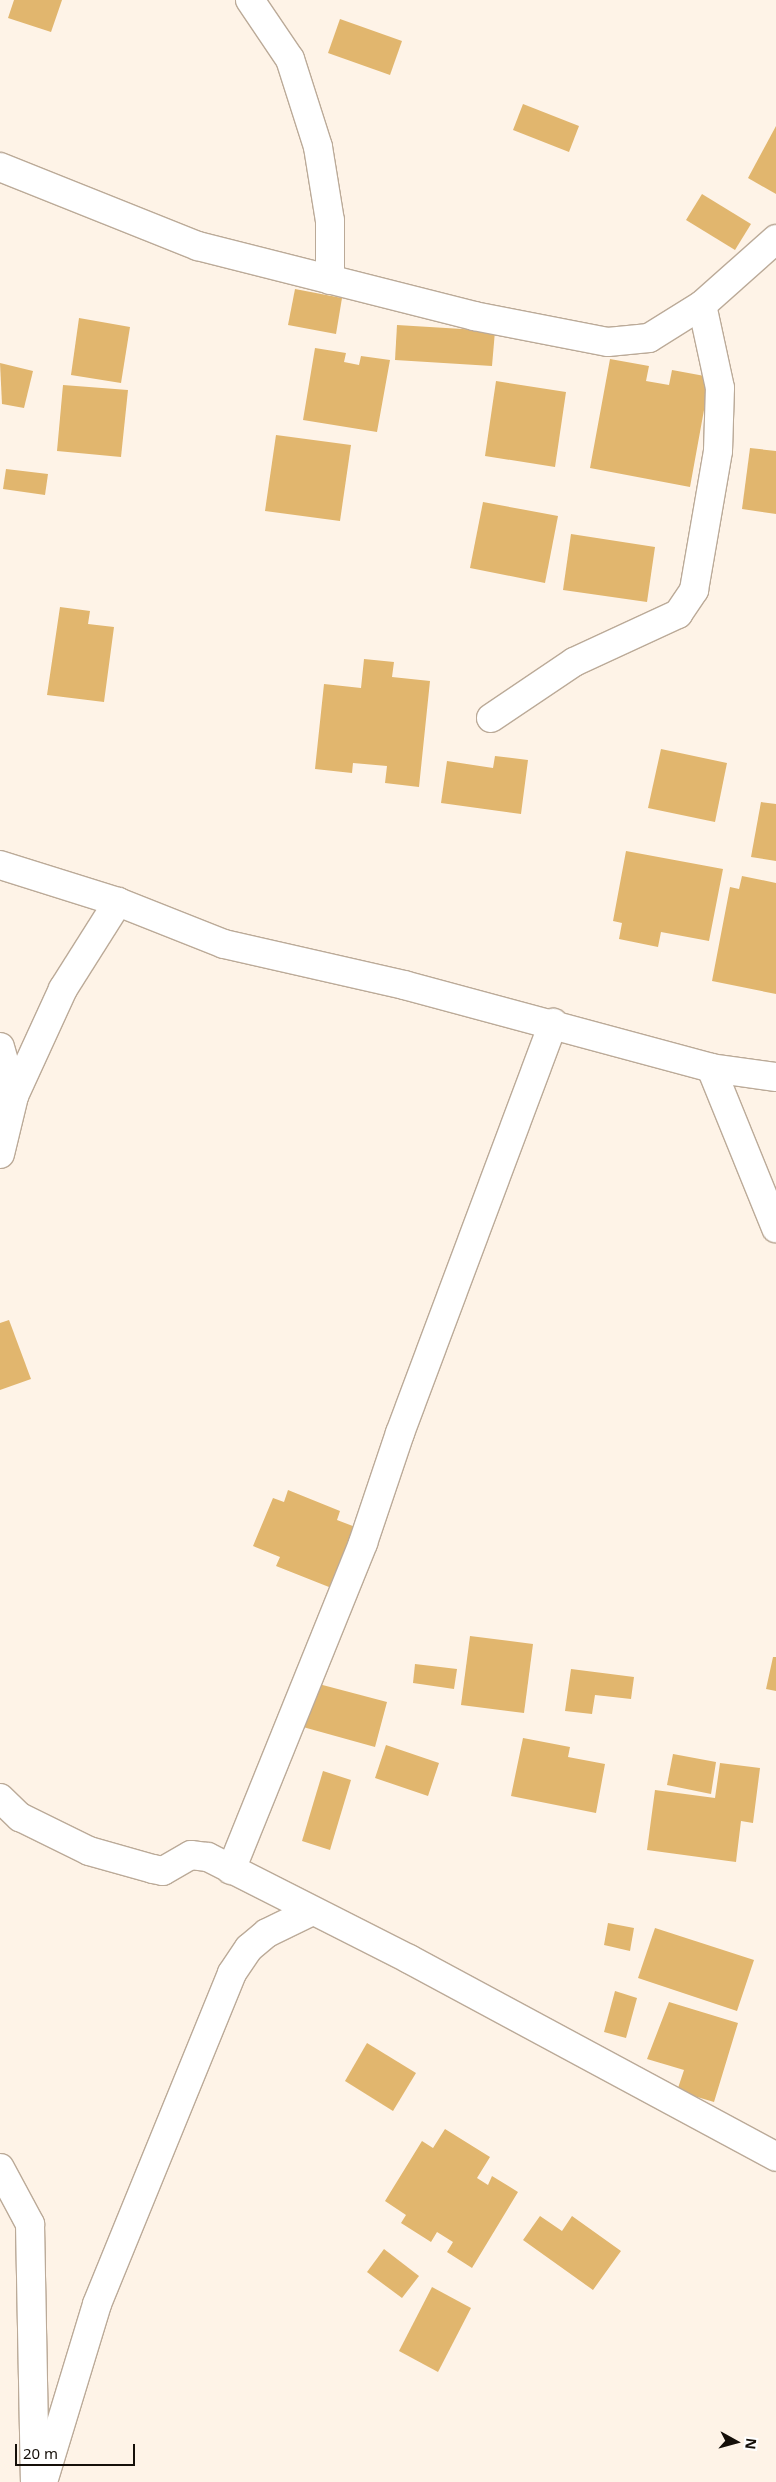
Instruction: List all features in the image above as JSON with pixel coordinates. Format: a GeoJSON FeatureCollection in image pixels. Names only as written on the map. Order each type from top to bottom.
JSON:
{"type":"FeatureCollection","features":[{"type":"Feature","properties":{"kind":"street"},"geometry":{"type":"LineString","coordinates":[[250,0],[290,59],[318,147],[330,221],[330,280]]}},
{"type":"Feature","properties":{"kind":"street"},"geometry":{"type":"LineString","coordinates":[[0,168],[198,246],[474,316],[608,342],[649,338],[702,304],[776,239]]}},
{"type":"Feature","properties":{"kind":"street"},"geometry":{"type":"LineString","coordinates":[[491,718],[574,662],[678,614],[694,590],[718,451],[720,388],[702,304]]}},
{"type":"Feature","properties":{"kind":"street"},"geometry":{"type":"LineString","coordinates":[[0,865],[118,902],[224,944],[553,1023],[711,1068],[776,1076]]}},
{"type":"Feature","properties":{"kind":"street"},"geometry":{"type":"LineString","coordinates":[[0,1154],[14,1096],[63,989],[118,902]]}},
{"type":"Feature","properties":{"kind":"street"},"geometry":{"type":"LineString","coordinates":[[231,1870],[363,1543],[400,1433],[553,1023]]}},
{"type":"Feature","properties":{"kind":"street"},"geometry":{"type":"LineString","coordinates":[[0,1047],[14,1096]]}},
{"type":"Feature","properties":{"kind":"street"},"geometry":{"type":"LineString","coordinates":[[711,1068],[776,1228]]}},
{"type":"Feature","properties":{"kind":"street"},"geometry":{"type":"LineString","coordinates":[[0,1798],[20,1817],[89,1851],[163,1871],[199,1855],[310,1912],[409,1959],[776,2157]]}},
{"type":"Feature","properties":{"kind":"street"},"geometry":{"type":"LineString","coordinates":[[43,2482],[97,2304],[232,1973],[249,1948],[266,1934],[310,1912]]}},
{"type":"Feature","properties":{"kind":"street"},"geometry":{"type":"LineString","coordinates":[[0,2168],[30,2224],[35,2482]]}},
{"type":"Feature","properties":{"kind":"building"},"geometry":{"type":"Polygon","coordinates":[[[14,0],[62,0],[51,32],[8,18],[14,0]]]}},
{"type":"Feature","properties":{"kind":"building"},"geometry":{"type":"Polygon","coordinates":[[[340,19],[402,41],[390,75],[328,53],[340,19]]]}},
{"type":"Feature","properties":{"kind":"building"},"geometry":{"type":"Polygon","coordinates":[[[523,104],[579,126],[569,152],[513,130],[523,104]]]}},
{"type":"Feature","properties":{"kind":"building"},"geometry":{"type":"Polygon","coordinates":[[[776,126],[776,194],[748,178],[776,126]]]}},
{"type":"Feature","properties":{"kind":"building"},"geometry":{"type":"Polygon","coordinates":[[[702,194],[751,224],[735,250],[686,220],[702,194]]]}},
{"type":"Feature","properties":{"kind":"building"},"geometry":{"type":"Polygon","coordinates":[[[295,289],[342,298],[336,334],[288,325],[295,289]]]}},
{"type":"Feature","properties":{"kind":"building"},"geometry":{"type":"Polygon","coordinates":[[[79,318],[130,327],[121,383],[71,375],[79,318]]]}},
{"type":"Feature","properties":{"kind":"building"},"geometry":{"type":"Polygon","coordinates":[[[397,325],[495,331],[492,366],[395,360],[397,325]]]}},
{"type":"Feature","properties":{"kind":"building"},"geometry":{"type":"Polygon","coordinates":[[[315,348],[346,353],[344,362],[359,365],[361,356],[390,360],[377,432],[303,420],[315,348]]]}},
{"type":"Feature","properties":{"kind":"building"},"geometry":{"type":"Polygon","coordinates":[[[610,359],[649,366],[646,381],[669,385],[672,370],[710,377],[690,487],[590,468],[610,359]]]}},
{"type":"Feature","properties":{"kind":"building"},"geometry":{"type":"Polygon","coordinates":[[[0,363],[33,371],[24,408],[2,404],[0,363]]]}},
{"type":"Feature","properties":{"kind":"building"},"geometry":{"type":"Polygon","coordinates":[[[496,381],[566,392],[555,467],[485,456],[496,381]]]}},
{"type":"Feature","properties":{"kind":"building"},"geometry":{"type":"Polygon","coordinates":[[[63,385],[128,390],[121,457],[57,451],[63,385]]]}},
{"type":"Feature","properties":{"kind":"building"},"geometry":{"type":"Polygon","coordinates":[[[276,435],[351,445],[340,521],[265,511],[276,435]]]}},
{"type":"Feature","properties":{"kind":"building"},"geometry":{"type":"Polygon","coordinates":[[[750,448],[776,451],[776,514],[742,509],[750,448]]]}},
{"type":"Feature","properties":{"kind":"building"},"geometry":{"type":"Polygon","coordinates":[[[6,469],[48,474],[45,495],[3,489],[6,469]]]}},
{"type":"Feature","properties":{"kind":"building"},"geometry":{"type":"Polygon","coordinates":[[[483,502],[558,516],[545,583],[470,568],[483,502]]]}},
{"type":"Feature","properties":{"kind":"building"},"geometry":{"type":"Polygon","coordinates":[[[571,534],[655,547],[647,602],[563,590],[571,534]]]}},
{"type":"Feature","properties":{"kind":"building"},"geometry":{"type":"Polygon","coordinates":[[[60,607],[90,611],[88,624],[114,627],[104,702],[47,695],[60,607]]]}},
{"type":"Feature","properties":{"kind":"building"},"geometry":{"type":"Polygon","coordinates":[[[364,659],[394,662],[392,677],[430,681],[419,787],[385,783],[387,766],[353,763],[352,773],[315,769],[324,684],[361,688],[364,659]]]}},
{"type":"Feature","properties":{"kind":"building"},"geometry":{"type":"Polygon","coordinates":[[[661,749],[727,763],[715,822],[648,808],[661,749]]]}},
{"type":"Feature","properties":{"kind":"building"},"geometry":{"type":"Polygon","coordinates":[[[495,756],[528,760],[521,814],[441,803],[447,761],[493,768],[495,756]]]}},
{"type":"Feature","properties":{"kind":"building"},"geometry":{"type":"Polygon","coordinates":[[[761,802],[776,804],[776,861],[751,857],[761,802]]]}},
{"type":"Feature","properties":{"kind":"building"},"geometry":{"type":"Polygon","coordinates":[[[626,851],[723,869],[709,941],[661,932],[658,947],[619,939],[622,923],[613,921],[626,851]]]}},
{"type":"Feature","properties":{"kind":"building"},"geometry":{"type":"Polygon","coordinates":[[[742,876],[776,883],[776,994],[712,981],[730,887],[739,889],[742,876]]]}},
{"type":"Feature","properties":{"kind":"building"},"geometry":{"type":"Polygon","coordinates":[[[9,1320],[31,1379],[0,1390],[0,1323],[9,1320]]]}},
{"type":"Feature","properties":{"kind":"building"},"geometry":{"type":"Polygon","coordinates":[[[288,1490],[340,1511],[337,1520],[358,1528],[334,1589],[276,1566],[280,1557],[253,1546],[273,1498],[284,1502],[288,1490]]]}},
{"type":"Feature","properties":{"kind":"building"},"geometry":{"type":"Polygon","coordinates":[[[470,1636],[533,1644],[524,1713],[461,1705],[470,1636]]]}},
{"type":"Feature","properties":{"kind":"building"},"geometry":{"type":"Polygon","coordinates":[[[773,1657],[776,1657],[776,1691],[766,1689],[773,1657]]]}},
{"type":"Feature","properties":{"kind":"building"},"geometry":{"type":"Polygon","coordinates":[[[415,1664],[457,1669],[454,1689],[413,1683],[415,1664]]]}},
{"type":"Feature","properties":{"kind":"building"},"geometry":{"type":"Polygon","coordinates":[[[571,1669],[634,1677],[631,1699],[595,1695],[592,1714],[565,1711],[571,1669]]]}},
{"type":"Feature","properties":{"kind":"building"},"geometry":{"type":"Polygon","coordinates":[[[315,1683],[387,1702],[375,1747],[303,1727],[315,1683]]]}},
{"type":"Feature","properties":{"kind":"building"},"geometry":{"type":"Polygon","coordinates":[[[523,1738],[570,1747],[568,1757],[605,1764],[596,1813],[511,1796],[523,1738]]]}},
{"type":"Feature","properties":{"kind":"building"},"geometry":{"type":"Polygon","coordinates":[[[386,1745],[439,1763],[428,1796],[375,1778],[386,1745]]]}},
{"type":"Feature","properties":{"kind":"building"},"geometry":{"type":"Polygon","coordinates":[[[673,1754],[716,1762],[711,1794],[667,1785],[673,1754]]]}},
{"type":"Feature","properties":{"kind":"building"},"geometry":{"type":"Polygon","coordinates":[[[720,1763],[760,1768],[753,1823],[741,1821],[736,1862],[647,1850],[655,1790],[715,1798],[720,1763]]]}},
{"type":"Feature","properties":{"kind":"building"},"geometry":{"type":"Polygon","coordinates":[[[323,1771],[351,1780],[330,1850],[302,1841],[323,1771]]]}},
{"type":"Feature","properties":{"kind":"building"},"geometry":{"type":"Polygon","coordinates":[[[608,1923],[634,1928],[630,1951],[604,1945],[608,1923]]]}},
{"type":"Feature","properties":{"kind":"building"},"geometry":{"type":"Polygon","coordinates":[[[655,1928],[754,1960],[737,2011],[638,1978],[655,1928]]]}},
{"type":"Feature","properties":{"kind":"building"},"geometry":{"type":"Polygon","coordinates":[[[615,1991],[637,1998],[626,2038],[604,2032],[615,1991]]]}},
{"type":"Feature","properties":{"kind":"building"},"geometry":{"type":"Polygon","coordinates":[[[669,2002],[738,2023],[714,2102],[677,2091],[684,2070],[647,2059],[669,2002]]]}},
{"type":"Feature","properties":{"kind":"building"},"geometry":{"type":"Polygon","coordinates":[[[367,2043],[416,2073],[393,2111],[345,2081],[367,2043]]]}},
{"type":"Feature","properties":{"kind":"building"},"geometry":{"type":"Polygon","coordinates":[[[445,2129],[490,2157],[477,2178],[488,2185],[492,2176],[518,2192],[472,2268],[447,2252],[453,2242],[437,2232],[431,2242],[401,2223],[406,2215],[385,2201],[422,2141],[433,2148],[445,2129]]]}},
{"type":"Feature","properties":{"kind":"building"},"geometry":{"type":"Polygon","coordinates":[[[540,2216],[562,2231],[572,2216],[621,2251],[593,2290],[523,2240],[540,2216]]]}},
{"type":"Feature","properties":{"kind":"building"},"geometry":{"type":"Polygon","coordinates":[[[384,2249],[419,2276],[402,2298],[367,2272],[384,2249]]]}},
{"type":"Feature","properties":{"kind":"building"},"geometry":{"type":"Polygon","coordinates":[[[432,2287],[471,2308],[438,2372],[399,2351],[432,2287]]]}}]}
